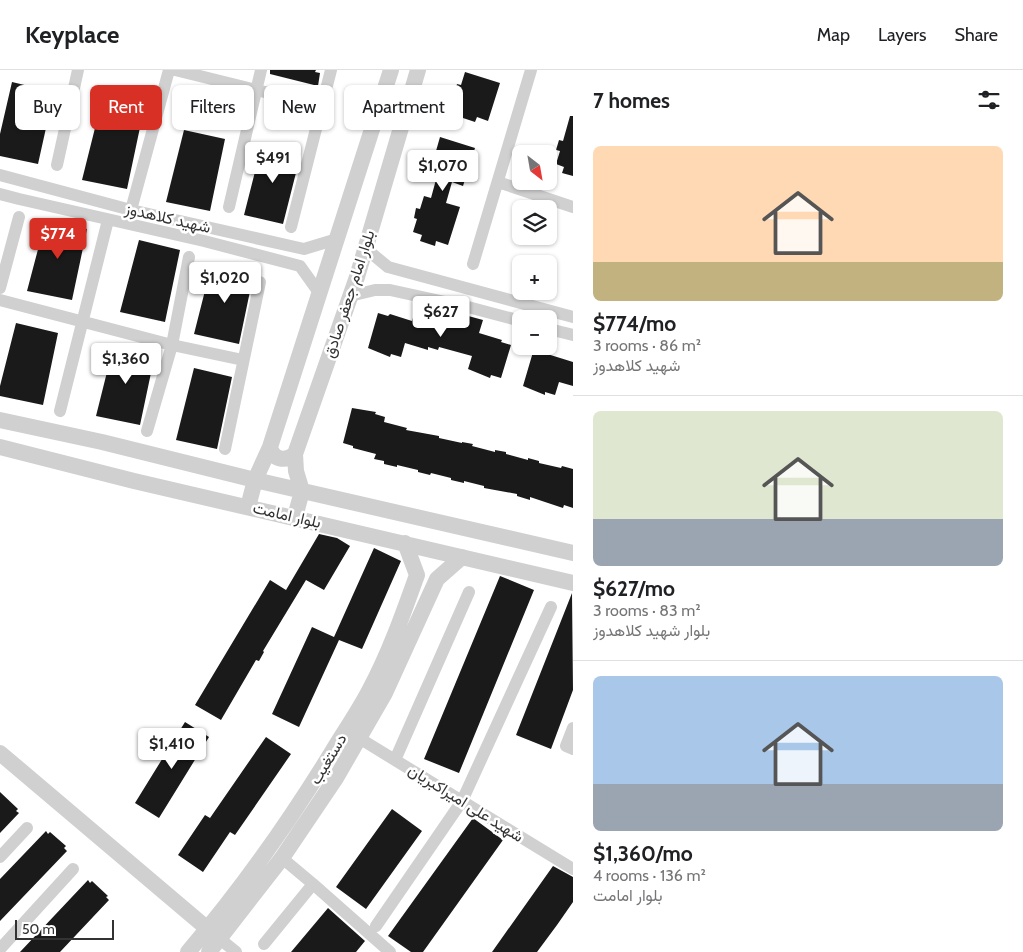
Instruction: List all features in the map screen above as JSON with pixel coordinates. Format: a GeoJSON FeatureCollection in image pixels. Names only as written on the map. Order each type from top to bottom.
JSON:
{"type":"FeatureCollection","features":[{"type":"Feature","properties":{"kind":"street"},"geometry":{"type":"LineString","coordinates":[[57,165],[78,70]]}},
{"type":"Feature","properties":{"kind":"street"},"geometry":{"type":"LineString","coordinates":[[131,210],[169,70]]}},
{"type":"Feature","properties":{"kind":"street"},"geometry":{"type":"LineString","coordinates":[[175,70],[264,92]]}},
{"type":"Feature","properties":{"kind":"street"},"geometry":{"type":"LineString","coordinates":[[229,207],[261,70]]}},
{"type":"Feature","properties":{"kind":"street"},"geometry":{"type":"LineString","coordinates":[[327,85],[331,70]]}},
{"type":"Feature","properties":{"kind":"street","name":"بلوار امام جعفر صادق"},"geometry":{"type":"LineString","coordinates":[[248,506],[255,480],[270,447],[391,70]]}},
{"type":"Feature","properties":{"kind":"street","name":"بلوار امام جعفر صادق"},"geometry":{"type":"LineString","coordinates":[[296,517],[302,491],[296,471],[295,454],[350,296],[418,70]]}},
{"type":"Feature","properties":{"kind":"street"},"geometry":{"type":"LineString","coordinates":[[473,264],[531,70]]}},
{"type":"Feature","properties":{"kind":"street"},"geometry":{"type":"LineString","coordinates":[[291,227],[316,130]]}},
{"type":"Feature","properties":{"kind":"street","name":"شهید کلاهدوز"},"geometry":{"type":"LineString","coordinates":[[0,175],[131,210],[304,249],[338,239]]}},
{"type":"Feature","properties":{"kind":"street"},"geometry":{"type":"LineString","coordinates":[[498,182],[573,207]]}},
{"type":"Feature","properties":{"kind":"street","name":"شهید کلاهدوز"},"geometry":{"type":"LineString","coordinates":[[0,194],[204,241],[300,266]]}},
{"type":"Feature","properties":{"kind":"street"},"geometry":{"type":"LineString","coordinates":[[0,288],[19,217]]}},
{"type":"Feature","properties":{"kind":"street"},"geometry":{"type":"LineString","coordinates":[[60,411],[108,220]]}},
{"type":"Feature","properties":{"kind":"street"},"geometry":{"type":"LineString","coordinates":[[204,241],[208,227]]}},
{"type":"Feature","properties":{"kind":"street"},"geometry":{"type":"LineString","coordinates":[[365,248],[388,268],[573,317]]}},
{"type":"Feature","properties":{"kind":"street"},"geometry":{"type":"LineString","coordinates":[[304,249],[308,259],[306,263],[300,266],[320,294]]}},
{"type":"Feature","properties":{"kind":"street"},"geometry":{"type":"LineString","coordinates":[[147,431],[172,345],[189,258]]}},
{"type":"Feature","properties":{"kind":"street"},"geometry":{"type":"LineString","coordinates":[[224,449],[260,282]]}},
{"type":"Feature","properties":{"kind":"street"},"geometry":{"type":"LineString","coordinates":[[350,296],[374,290],[390,290],[512,319]]}},
{"type":"Feature","properties":{"kind":"street"},"geometry":{"type":"LineString","coordinates":[[0,300],[172,345],[244,360]]}},
{"type":"Feature","properties":{"kind":"street"},"geometry":{"type":"LineString","coordinates":[[557,331],[573,335]]}},
{"type":"Feature","properties":{"kind":"street","name":"بلوار امامت"},"geometry":{"type":"LineString","coordinates":[[0,420],[102,442],[255,480],[573,553]]}},
{"type":"Feature","properties":{"kind":"street","name":"بلوار امامت"},"geometry":{"type":"LineString","coordinates":[[0,447],[134,481],[296,517],[573,583]]}},
{"type":"Feature","properties":{"kind":"street"},"geometry":{"type":"LineString","coordinates":[[270,447],[271,453],[278,458],[284,459],[295,454]]}},
{"type":"Feature","properties":{"kind":"street"},"geometry":{"type":"LineString","coordinates":[[405,543],[417,575],[426,569],[434,572],[437,579]]}},
{"type":"Feature","properties":{"kind":"street","name":"دستغیب"},"geometry":{"type":"LineString","coordinates":[[188,952],[214,934],[282,858],[336,778],[385,694],[437,579],[462,557]]}},
{"type":"Feature","properties":{"kind":"street","name":"دستغیب"},"geometry":{"type":"LineString","coordinates":[[209,952],[214,934],[307,792],[370,691],[417,575]]}},
{"type":"Feature","properties":{"kind":"street"},"geometry":{"type":"LineString","coordinates":[[395,760],[469,592]]}},
{"type":"Feature","properties":{"kind":"street"},"geometry":{"type":"LineString","coordinates":[[376,926],[462,801],[551,607]]}},
{"type":"Feature","properties":{"kind":"street"},"geometry":{"type":"LineString","coordinates":[[573,728],[566,746],[573,749]]}},
{"type":"Feature","properties":{"kind":"street","name":"شهید علی امیراکبریان"},"geometry":{"type":"LineString","coordinates":[[359,738],[573,870]]}},
{"type":"Feature","properties":{"kind":"street"},"geometry":{"type":"LineString","coordinates":[[0,753],[236,952]]}},
{"type":"Feature","properties":{"kind":"street"},"geometry":{"type":"LineString","coordinates":[[0,857],[27,828]]}},
{"type":"Feature","properties":{"kind":"street"},"geometry":{"type":"LineString","coordinates":[[282,858],[387,951]]}},
{"type":"Feature","properties":{"kind":"street"},"geometry":{"type":"LineString","coordinates":[[0,949],[73,869]]}},
{"type":"Feature","properties":{"kind":"street"},"geometry":{"type":"LineString","coordinates":[[264,944],[313,884]]}},
{"type":"Feature","properties":{"kind":"building"},"geometry":{"type":"Polygon","coordinates":[[[270,70],[316,70],[315,72],[320,73],[318,85],[270,74],[270,70]]]}},
{"type":"Feature","properties":{"kind":"building"},"geometry":{"type":"Polygon","coordinates":[[[465,72],[500,83],[488,121],[477,117],[475,122],[463,118],[463,85],[461,85],[465,72]]]}},
{"type":"Feature","properties":{"kind":"building"},"geometry":{"type":"Polygon","coordinates":[[[12,82],[25,85],[15,85],[15,130],[46,130],[38,164],[0,156],[0,134],[12,82]]]}},
{"type":"Feature","properties":{"kind":"building"},"geometry":{"type":"Polygon","coordinates":[[[570,116],[573,116],[573,176],[562,173],[564,167],[558,165],[560,151],[558,150],[558,145],[559,140],[563,141],[570,116]]]}},
{"type":"Feature","properties":{"kind":"building"},"geometry":{"type":"Polygon","coordinates":[[[94,130],[139,130],[127,189],[82,180],[94,130]]]}},
{"type":"Feature","properties":{"kind":"building"},"geometry":{"type":"Polygon","coordinates":[[[184,130],[225,139],[210,211],[166,202],[184,130]]]}},
{"type":"Feature","properties":{"kind":"building"},"geometry":{"type":"Polygon","coordinates":[[[440,137],[475,148],[463,186],[452,182],[446,203],[460,207],[448,245],[436,241],[435,246],[420,241],[422,235],[413,232],[417,219],[414,218],[416,208],[420,209],[424,196],[431,198],[437,176],[429,174],[433,160],[429,159],[432,150],[436,151],[440,137]]]}},
{"type":"Feature","properties":{"kind":"building"},"geometry":{"type":"Polygon","coordinates":[[[262,144],[301,153],[283,224],[244,215],[262,144]]]}},
{"type":"Feature","properties":{"kind":"building"},"geometry":{"type":"Polygon","coordinates":[[[46,219],[87,229],[72,300],[27,291],[46,219]]]}},
{"type":"Feature","properties":{"kind":"building"},"geometry":{"type":"Polygon","coordinates":[[[139,240],[180,250],[165,322],[120,312],[139,240]]]}},
{"type":"Feature","properties":{"kind":"building"},"geometry":{"type":"Polygon","coordinates":[[[212,263],[254,272],[239,344],[194,334],[212,263]]]}},
{"type":"Feature","properties":{"kind":"building"},"geometry":{"type":"Polygon","coordinates":[[[416,307],[449,314],[450,311],[483,320],[479,333],[502,340],[501,342],[511,345],[501,378],[491,375],[490,378],[468,369],[472,356],[439,347],[438,350],[428,347],[428,350],[405,343],[401,357],[391,354],[390,357],[368,348],[378,313],[388,316],[390,314],[412,321],[416,307]]]}},
{"type":"Feature","properties":{"kind":"building"},"geometry":{"type":"Polygon","coordinates":[[[16,323],[58,333],[43,405],[0,396],[0,386],[16,323]]]}},
{"type":"Feature","properties":{"kind":"building"},"geometry":{"type":"Polygon","coordinates":[[[114,344],[155,354],[140,425],[96,416],[114,344]]]}},
{"type":"Feature","properties":{"kind":"building"},"geometry":{"type":"Polygon","coordinates":[[[532,355],[550,355],[573,362],[573,386],[559,382],[555,395],[545,392],[545,395],[523,386],[532,355]]]}},
{"type":"Feature","properties":{"kind":"building"},"geometry":{"type":"Polygon","coordinates":[[[194,368],[232,377],[217,449],[176,440],[194,368]]]}},
{"type":"Feature","properties":{"kind":"building"},"geometry":{"type":"Polygon","coordinates":[[[352,408],[376,412],[375,414],[385,417],[384,422],[407,428],[406,430],[473,444],[472,446],[495,452],[495,450],[506,452],[506,454],[528,460],[528,458],[539,461],[539,463],[573,469],[573,508],[564,505],[563,508],[530,497],[530,500],[517,496],[517,494],[484,488],[484,486],[464,481],[464,483],[451,480],[451,478],[431,473],[430,475],[397,465],[397,467],[384,464],[384,461],[374,459],[376,454],[353,448],[353,446],[343,443],[352,408]]]}},
{"type":"Feature","properties":{"kind":"building"},"geometry":{"type":"Polygon","coordinates":[[[319,534],[337,538],[350,546],[324,590],[306,580],[263,651],[259,661],[256,660],[221,720],[195,705],[270,580],[286,590],[319,534]]]}},
{"type":"Feature","properties":{"kind":"building"},"geometry":{"type":"Polygon","coordinates":[[[374,548],[401,561],[362,649],[339,640],[299,727],[272,714],[312,627],[334,637],[374,548]]]}},
{"type":"Feature","properties":{"kind":"building"},"geometry":{"type":"Polygon","coordinates":[[[500,576],[534,590],[459,773],[424,759],[500,576]]]}},
{"type":"Feature","properties":{"kind":"building"},"geometry":{"type":"Polygon","coordinates":[[[572,593],[573,690],[551,749],[516,735],[572,593]]]}},
{"type":"Feature","properties":{"kind":"building"},"geometry":{"type":"Polygon","coordinates":[[[185,722],[209,737],[159,818],[135,803],[185,722]]]}},
{"type":"Feature","properties":{"kind":"building"},"geometry":{"type":"Polygon","coordinates":[[[266,737],[291,754],[235,835],[230,832],[203,872],[178,855],[205,815],[210,818],[266,737]]]}},
{"type":"Feature","properties":{"kind":"building"},"geometry":{"type":"Polygon","coordinates":[[[0,792],[18,809],[16,811],[19,813],[0,833],[0,792]]]}},
{"type":"Feature","properties":{"kind":"building"},"geometry":{"type":"Polygon","coordinates":[[[392,809],[422,831],[366,909],[336,887],[392,809]]]}},
{"type":"Feature","properties":{"kind":"building"},"geometry":{"type":"Polygon","coordinates":[[[473,818],[503,840],[423,952],[411,952],[388,936],[473,818]]]}},
{"type":"Feature","properties":{"kind":"building"},"geometry":{"type":"Polygon","coordinates":[[[46,831],[48,834],[50,832],[66,846],[64,848],[67,851],[0,921],[0,879],[46,831]]]}},
{"type":"Feature","properties":{"kind":"building"},"geometry":{"type":"Polygon","coordinates":[[[553,866],[573,877],[573,902],[557,925],[537,952],[492,952],[553,866]]]}},
{"type":"Feature","properties":{"kind":"building"},"geometry":{"type":"Polygon","coordinates":[[[88,880],[90,883],[92,881],[108,896],[106,897],[109,900],[60,952],[20,952],[88,880]]]}},
{"type":"Feature","properties":{"kind":"building"},"geometry":{"type":"Polygon","coordinates":[[[328,908],[365,941],[356,952],[291,952],[328,908]]]}}]}
